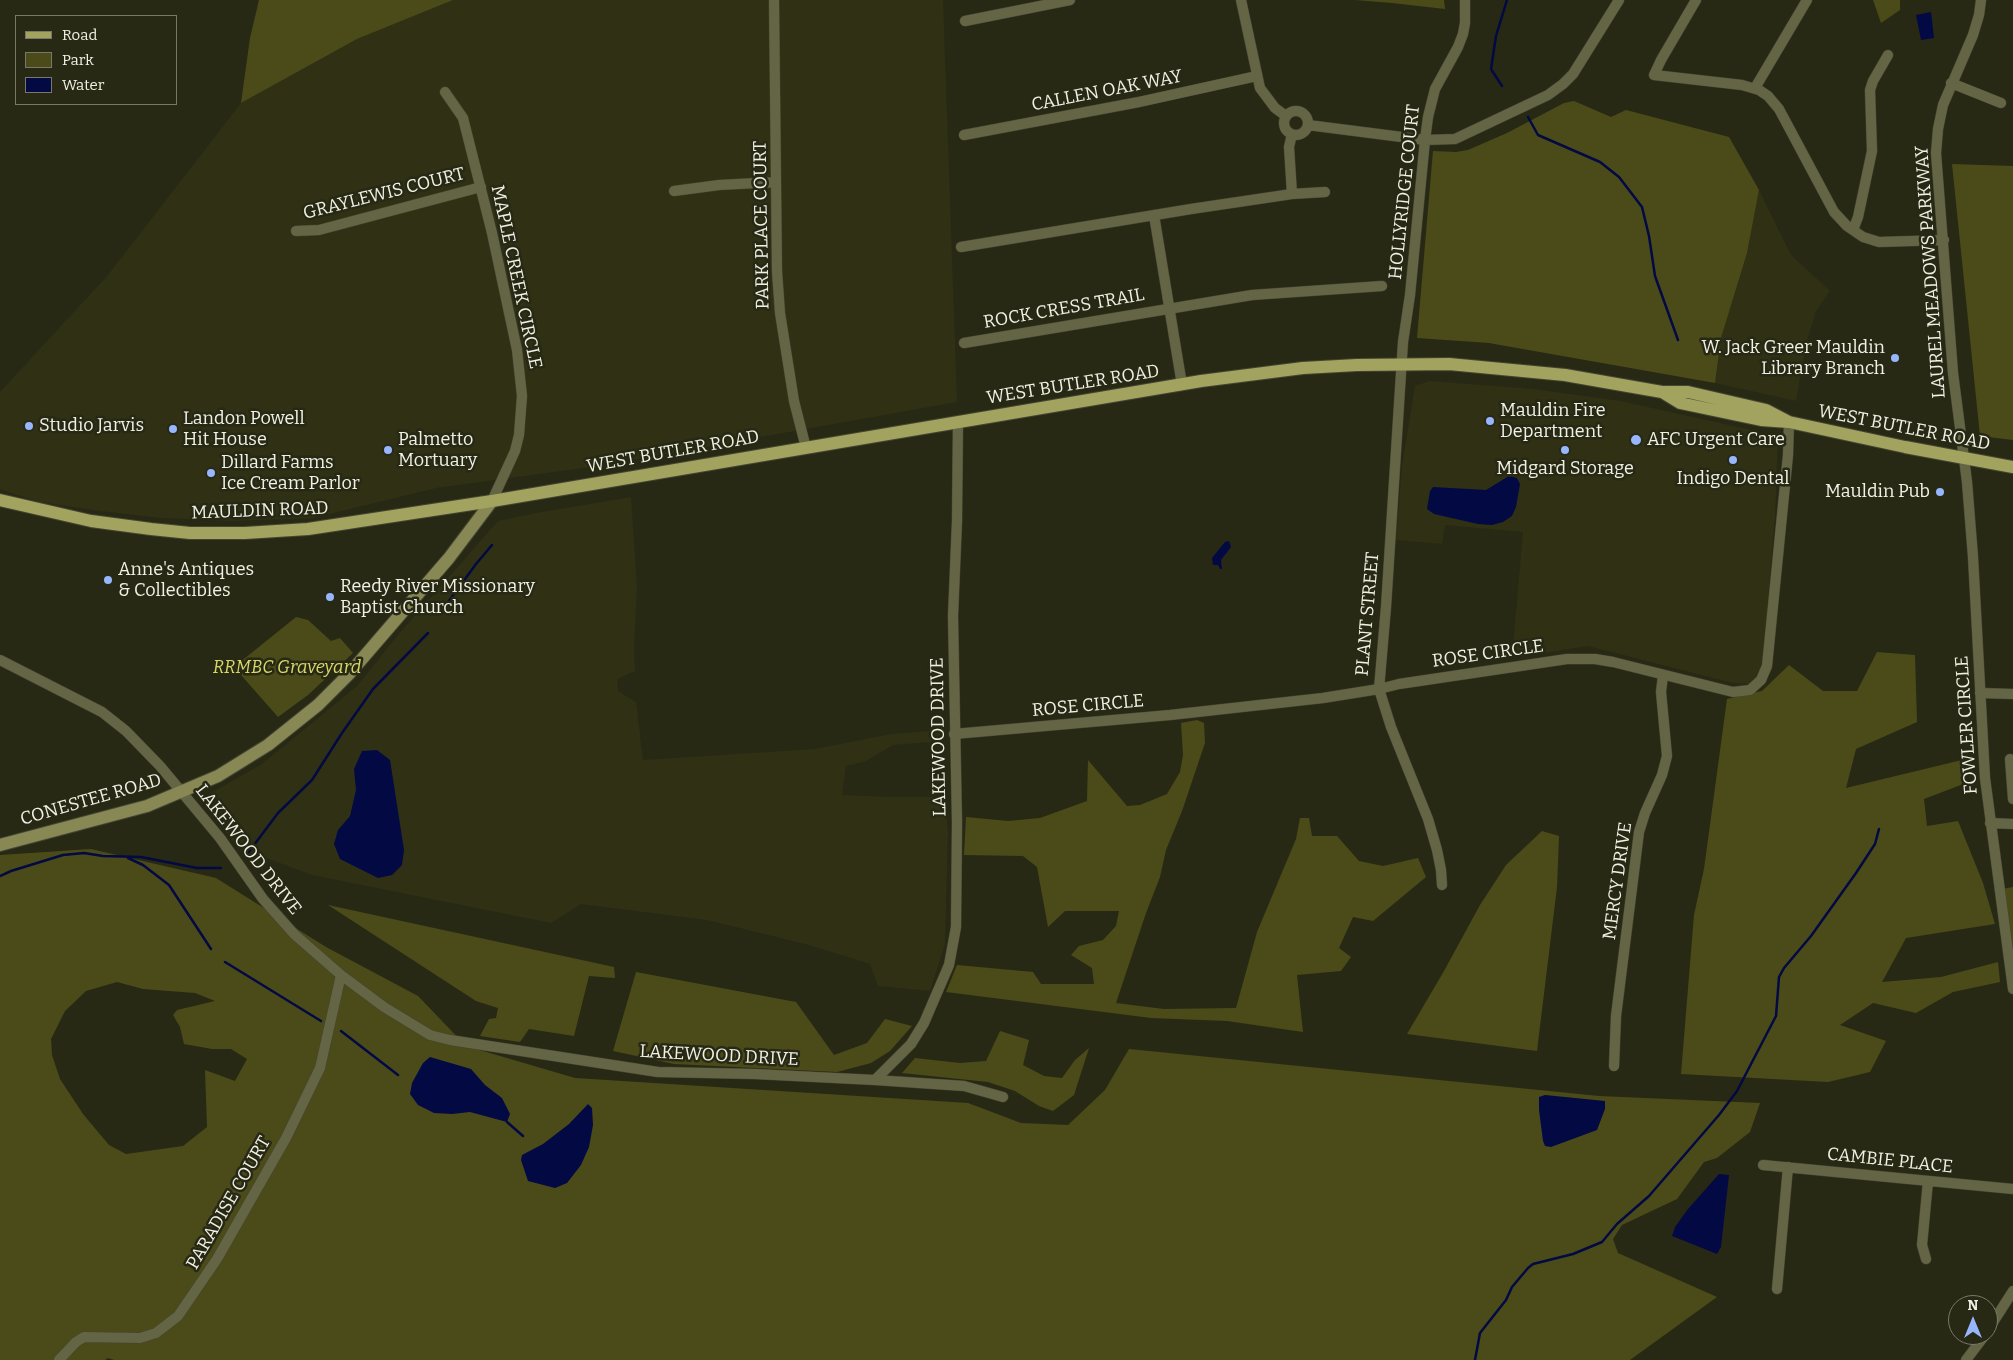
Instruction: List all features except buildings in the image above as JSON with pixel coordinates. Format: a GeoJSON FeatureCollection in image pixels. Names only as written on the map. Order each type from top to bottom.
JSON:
{"type":"FeatureCollection","features":[{"type":"Feature","properties":{"kind":"main road","name":"WEST BUTLER ROAD"},"geometry":{"type":"LineString","coordinates":[[492,501],[1247,374],[1357,365],[1448,364],[1536,371],[1662,392],[1688,392],[1766,410],[1789,422],[1964,459],[2013,466]]}},
{"type":"Feature","properties":{"kind":"main road","name":"MAULDIN ROAD"},"geometry":{"type":"LineString","coordinates":[[0,500],[103,524],[190,533],[245,533],[317,528],[492,501]]}},
{"type":"Feature","properties":{"kind":"main road","name":"CONESTEE ROAD"},"geometry":{"type":"LineString","coordinates":[[0,845],[147,806],[218,776],[289,730],[318,705],[349,674],[412,602],[492,501]]}},
{"type":"Feature","properties":{"kind":"street","name":"PARK PLACE COURT"},"geometry":{"type":"LineString","coordinates":[[774,0],[777,271],[780,313],[796,408],[806,448]]}},
{"type":"Feature","properties":{"kind":"street"},"geometry":{"type":"LineString","coordinates":[[965,21],[1070,0]]}},
{"type":"Feature","properties":{"kind":"street"},"geometry":{"type":"LineString","coordinates":[[1241,0],[1260,88],[1276,108],[1286,116]]}},
{"type":"Feature","properties":{"kind":"street","name":"HOLLYRIDGE COURT"},"geometry":{"type":"LineString","coordinates":[[1402,365],[1428,117],[1435,89],[1458,48],[1465,23],[1465,0]]}},
{"type":"Feature","properties":{"kind":"street"},"geometry":{"type":"LineString","coordinates":[[1308,125],[1425,140],[1456,139],[1548,95],[1573,74],[1618,0]]}},
{"type":"Feature","properties":{"kind":"street"},"geometry":{"type":"LineString","coordinates":[[1696,0],[1654,75],[1755,88],[1774,102],[1834,212],[1853,230],[1879,242],[1944,240]]}},
{"type":"Feature","properties":{"kind":"street"},"geometry":{"type":"LineString","coordinates":[[1755,88],[1807,0]]}},
{"type":"Feature","properties":{"kind":"street","name":"LAUREL MEADOWS PARKWAY"},"geometry":{"type":"LineString","coordinates":[[1964,459],[1953,373],[1936,141],[1940,117],[1951,84],[1973,35],[1981,0]]}},
{"type":"Feature","properties":{"kind":"street"},"geometry":{"type":"LineString","coordinates":[[1853,230],[1858,216],[1872,151],[1870,90],[1888,55]]}},
{"type":"Feature","properties":{"kind":"street","name":"CALLEN OAK WAY"},"geometry":{"type":"LineString","coordinates":[[964,136],[1139,102],[1257,76]]}},
{"type":"Feature","properties":{"kind":"street"},"geometry":{"type":"LineString","coordinates":[[1951,84],[2001,103]]}},
{"type":"Feature","properties":{"kind":"street","name":"MAPLE CREEK CIRCLE"},"geometry":{"type":"LineString","coordinates":[[445,92],[463,118],[481,187],[511,319],[522,396],[521,422],[515,451],[492,501]]}},
{"type":"Feature","properties":{"kind":"street"},"geometry":{"type":"LineString","coordinates":[[1300,111],[1306,116],[1308,125],[1303,133],[1292,134],[1284,125],[1286,116],[1291,112],[1300,111]]}},
{"type":"Feature","properties":{"kind":"street"},"geometry":{"type":"LineString","coordinates":[[1292,134],[1288,147],[1292,194]]}},
{"type":"Feature","properties":{"kind":"street"},"geometry":{"type":"LineString","coordinates":[[674,191],[719,185],[776,182]]}},
{"type":"Feature","properties":{"kind":"street","name":"GRAYLEWIS COURT"},"geometry":{"type":"LineString","coordinates":[[296,231],[319,230],[481,187]]}},
{"type":"Feature","properties":{"kind":"street"},"geometry":{"type":"LineString","coordinates":[[961,247],[1292,194],[1325,192]]}},
{"type":"Feature","properties":{"kind":"street"},"geometry":{"type":"LineString","coordinates":[[1154,215],[1182,385]]}},
{"type":"Feature","properties":{"kind":"street","name":"ROCK CRESS TRAIL"},"geometry":{"type":"LineString","coordinates":[[964,343],[1252,295],[1382,286]]}},
{"type":"Feature","properties":{"kind":"street","name":"PLANT STREET"},"geometry":{"type":"LineString","coordinates":[[1402,365],[1386,607],[1378,689],[1428,819],[1438,850],[1442,885]]}},
{"type":"Feature","properties":{"kind":"street","name":"LAKEWOOD DRIVE"},"geometry":{"type":"LineString","coordinates":[[0,660],[110,717],[149,754],[182,791],[220,838],[263,899],[294,934],[341,975],[430,1035],[450,1040],[658,1072],[755,1074],[874,1080],[911,1044],[924,1023],[942,984],[953,949],[956,927],[953,616],[957,521],[958,422]]}},
{"type":"Feature","properties":{"kind":"street","name":"ROSE CIRCLE"},"geometry":{"type":"LineString","coordinates":[[954,734],[1170,715],[1323,698],[1428,679],[1580,658],[1613,662],[1737,692],[1754,687],[1766,672],[1788,455],[1789,422]]}},
{"type":"Feature","properties":{"kind":"street","name":"FOWLER CIRCLE"},"geometry":{"type":"LineString","coordinates":[[1964,459],[1973,557],[1980,693],[1990,823],[2013,989]]}},
{"type":"Feature","properties":{"kind":"street","name":"MERCY DRIVE"},"geometry":{"type":"LineString","coordinates":[[1614,1066],[1616,1016],[1639,832],[1644,813],[1662,775],[1667,756],[1661,692],[1663,675]]}},
{"type":"Feature","properties":{"kind":"street"},"geometry":{"type":"LineString","coordinates":[[1980,693],[2013,694]]}},
{"type":"Feature","properties":{"kind":"street"},"geometry":{"type":"LineString","coordinates":[[2010,759],[2013,799]]}},
{"type":"Feature","properties":{"kind":"street"},"geometry":{"type":"LineString","coordinates":[[1990,823],[2013,824]]}},
{"type":"Feature","properties":{"kind":"street","name":"PARADISE COURT"},"geometry":{"type":"LineString","coordinates":[[59,1360],[76,1342],[84,1337],[140,1338],[156,1334],[178,1316],[217,1259],[286,1138],[320,1068],[341,975]]}},
{"type":"Feature","properties":{"kind":"street"},"geometry":{"type":"LineString","coordinates":[[874,1080],[964,1086],[1003,1097]]}},
{"type":"Feature","properties":{"kind":"street","name":"CAMBIE PLACE"},"geometry":{"type":"LineString","coordinates":[[1763,1165],[2013,1189]]}},
{"type":"Feature","properties":{"kind":"street"},"geometry":{"type":"LineString","coordinates":[[1777,1289],[1788,1167]]}},
{"type":"Feature","properties":{"kind":"street"},"geometry":{"type":"LineString","coordinates":[[1926,1259],[1922,1245],[1928,1181]]}},
{"type":"Feature","properties":{"kind":"street"},"geometry":{"type":"LineString","coordinates":[[1998,1314],[2013,1291]]}},
{"type":"Feature","properties":{"kind":"street"},"geometry":{"type":"LineString","coordinates":[[1966,1360],[1977,1345]]}},
{"type":"Feature","properties":{"kind":"shaded area"},"geometry":{"type":"Polygon","coordinates":[[[453,0],[943,0],[957,402],[598,466],[436,488],[313,518],[231,521],[161,518],[39,502],[0,489],[0,392],[108,275],[241,103],[357,39],[453,0]]]}},
{"type":"Feature","properties":{"kind":"shaded area"},"geometry":{"type":"Polygon","coordinates":[[[1759,190],[1791,255],[1830,291],[1816,311],[1806,344],[1796,401],[1715,383],[1721,338],[1747,253],[1759,190]]]}},
{"type":"Feature","properties":{"kind":"shaded area"},"geometry":{"type":"Polygon","coordinates":[[[1429,381],[1534,389],[1621,401],[1756,431],[1778,438],[1775,517],[1762,672],[1751,684],[1733,683],[1588,646],[1512,658],[1523,532],[1445,525],[1442,544],[1396,540],[1402,466],[1415,386],[1429,381]]]}},
{"type":"Feature","properties":{"kind":"shaded area"},"geometry":{"type":"Polygon","coordinates":[[[631,497],[637,587],[634,648],[635,671],[617,679],[618,691],[636,702],[643,760],[815,749],[891,734],[944,730],[944,741],[893,745],[866,761],[846,766],[842,795],[945,797],[948,832],[945,944],[930,991],[878,986],[870,964],[809,945],[707,920],[581,904],[551,923],[312,875],[237,847],[202,798],[262,764],[357,686],[398,635],[498,521],[631,497]]]}},
{"type":"Feature","properties":{"kind":"green space"},"geometry":{"type":"Polygon","coordinates":[[[259,0],[453,0],[357,39],[241,103],[250,38],[259,0]]]}},
{"type":"Feature","properties":{"kind":"green space"},"geometry":{"type":"Polygon","coordinates":[[[1355,0],[1444,0],[1445,9],[1392,3],[1355,0]]]}},
{"type":"Feature","properties":{"kind":"green space"},"geometry":{"type":"Polygon","coordinates":[[[1873,0],[1900,0],[1900,10],[1881,23],[1873,0]]]}},
{"type":"Feature","properties":{"kind":"green space"},"geometry":{"type":"Polygon","coordinates":[[[1574,101],[1611,117],[1626,110],[1729,137],[1759,190],[1747,253],[1721,338],[1715,383],[1489,343],[1417,338],[1433,151],[1456,152],[1468,150],[1507,133],[1564,103],[1574,101]]]}},
{"type":"Feature","properties":{"kind":"green space"},"geometry":{"type":"Polygon","coordinates":[[[1952,164],[2013,166],[2013,440],[1980,436],[1952,164]]]}},
{"type":"Feature","properties":{"kind":"green space","name":"RRMBC Graveyard"},"geometry":{"type":"Polygon","coordinates":[[[296,617],[308,620],[331,641],[340,638],[353,653],[308,695],[278,717],[234,667],[296,617]]]}},
{"type":"Feature","properties":{"kind":"green space"},"geometry":{"type":"Polygon","coordinates":[[[1877,652],[1915,655],[1917,722],[1856,749],[1846,788],[1962,760],[1966,783],[1924,799],[1927,826],[1958,821],[1983,883],[1995,924],[1906,938],[1882,982],[1941,977],[1998,962],[2000,982],[1953,992],[1916,1013],[1873,1003],[1840,1025],[1886,1041],[1870,1072],[1828,1082],[1681,1074],[1694,915],[1704,869],[1727,699],[1762,691],[1789,665],[1823,691],[1857,691],[1877,652]]]}},
{"type":"Feature","properties":{"kind":"green space"},"geometry":{"type":"Polygon","coordinates":[[[1197,720],[1204,723],[1205,743],[1182,811],[1166,850],[1160,877],[1116,1003],[1164,1009],[1236,1008],[1257,932],[1296,839],[1300,818],[1309,818],[1312,836],[1337,836],[1359,861],[1383,866],[1418,858],[1426,877],[1373,921],[1353,917],[1339,948],[1351,957],[1341,971],[1297,975],[1303,1032],[1227,1021],[1151,1018],[946,992],[957,965],[1033,972],[1041,984],[1094,984],[1092,968],[1071,955],[1079,946],[1103,940],[1116,926],[1119,911],[1065,911],[1048,927],[1037,867],[1023,856],[964,855],[966,817],[1008,821],[1040,818],[1087,801],[1088,760],[1127,806],[1140,805],[1167,794],[1180,772],[1183,755],[1181,723],[1197,720]]]}},
{"type":"Feature","properties":{"kind":"green space"},"geometry":{"type":"Polygon","coordinates":[[[1542,831],[1559,836],[1557,887],[1537,1051],[1407,1034],[1480,905],[1506,865],[1542,831]]]}},
{"type":"Feature","properties":{"kind":"green space"},"geometry":{"type":"Polygon","coordinates":[[[91,849],[216,878],[326,947],[418,996],[466,1046],[575,1078],[968,1103],[1021,1123],[1068,1125],[1105,1090],[1129,1049],[1599,1096],[1760,1103],[1750,1132],[1717,1158],[1704,1162],[1677,1199],[1622,1225],[1613,1239],[1618,1253],[1717,1297],[1630,1360],[114,1360],[108,1358],[105,1360],[0,1360],[0,855],[91,849]],[[117,982],[86,991],[65,1011],[51,1039],[52,1055],[60,1079],[83,1114],[109,1145],[126,1154],[183,1146],[207,1127],[205,1070],[235,1081],[247,1059],[231,1049],[212,1049],[184,1044],[180,1027],[173,1015],[177,1010],[215,1001],[195,993],[143,989],[117,982]]]}},
{"type":"Feature","properties":{"kind":"green space"},"geometry":{"type":"Polygon","coordinates":[[[2013,887],[2013,992],[2002,889],[2013,887]]]}},
{"type":"Feature","properties":{"kind":"green space"},"geometry":{"type":"Polygon","coordinates":[[[328,905],[614,967],[615,978],[589,976],[574,1036],[529,1029],[520,1042],[480,1036],[489,1019],[496,1018],[498,1008],[476,1001],[328,905]]]}},
{"type":"Feature","properties":{"kind":"green space"},"geometry":{"type":"Polygon","coordinates":[[[636,972],[796,1002],[834,1055],[867,1043],[885,1019],[912,1026],[890,1051],[871,1063],[837,1072],[674,1064],[613,1051],[636,972]]]}},
{"type":"Feature","properties":{"kind":"green space"},"geometry":{"type":"Polygon","coordinates":[[[1000,1031],[1029,1040],[1023,1065],[1044,1076],[1062,1078],[1075,1060],[1089,1048],[1074,1095],[1053,1111],[1039,1106],[1015,1091],[988,1082],[902,1073],[915,1058],[960,1063],[986,1061],[1000,1031]]]}},
{"type":"Feature","properties":{"kind":"water"},"geometry":{"type":"Polygon","coordinates":[[[1931,12],[1934,38],[1921,40],[1916,15],[1931,12]]]}},
{"type":"Feature","properties":{"kind":"water"},"geometry":{"type":"Polygon","coordinates":[[[1509,476],[1517,478],[1520,484],[1516,507],[1512,516],[1503,522],[1492,525],[1478,524],[1434,514],[1427,509],[1430,491],[1433,487],[1486,490],[1509,476]]]}},
{"type":"Feature","properties":{"kind":"water"},"geometry":{"type":"Polygon","coordinates":[[[1229,541],[1231,547],[1221,560],[1222,569],[1220,569],[1218,565],[1213,565],[1212,558],[1225,542],[1229,541]]]}},
{"type":"Feature","properties":{"kind":"water"},"geometry":{"type":"Polygon","coordinates":[[[377,750],[390,760],[404,850],[402,865],[392,875],[378,878],[340,859],[334,844],[338,830],[350,816],[356,790],[354,769],[362,751],[377,750]]]}},
{"type":"Feature","properties":{"kind":"water"},"geometry":{"type":"Polygon","coordinates":[[[430,1057],[471,1069],[485,1085],[502,1098],[510,1114],[507,1122],[470,1112],[434,1113],[418,1105],[410,1094],[412,1083],[423,1063],[430,1057]]]}},
{"type":"Feature","properties":{"kind":"water"},"geometry":{"type":"Polygon","coordinates":[[[1545,1095],[1605,1101],[1605,1109],[1597,1130],[1551,1147],[1545,1146],[1539,1110],[1539,1097],[1545,1095]]]}},
{"type":"Feature","properties":{"kind":"water"},"geometry":{"type":"Polygon","coordinates":[[[588,1104],[592,1108],[593,1125],[589,1147],[581,1165],[567,1183],[555,1188],[528,1181],[521,1160],[522,1155],[543,1144],[569,1124],[588,1104]]]}},
{"type":"Feature","properties":{"kind":"water"},"geometry":{"type":"Polygon","coordinates":[[[1719,1174],[1729,1175],[1721,1247],[1717,1254],[1672,1236],[1675,1227],[1688,1209],[1719,1174]]]}},
{"type":"Feature","properties":{"kind":"waterway"},"geometry":{"type":"LineString","coordinates":[[1502,86],[1491,69],[1496,36],[1507,0]]}},
{"type":"Feature","properties":{"kind":"waterway"},"geometry":{"type":"LineString","coordinates":[[1528,117],[1538,135],[1600,162],[1619,177],[1642,207],[1649,236],[1655,276],[1678,340]]}},
{"type":"Feature","properties":{"kind":"waterway"},"geometry":{"type":"LineString","coordinates":[[446,605],[492,545]]}},
{"type":"Feature","properties":{"kind":"waterway"},"geometry":{"type":"LineString","coordinates":[[248,853],[278,813],[312,780],[373,689],[428,633]]}},
{"type":"Feature","properties":{"kind":"waterway"},"geometry":{"type":"LineString","coordinates":[[1475,1360],[1480,1333],[1506,1300],[1512,1287],[1528,1268],[1533,1264],[1573,1254],[1602,1242],[1617,1224],[1649,1196],[1719,1115],[1737,1091],[1776,1016],[1779,977],[1784,968],[1811,936],[1856,873],[1875,844],[1879,829]]}},
{"type":"Feature","properties":{"kind":"waterway"},"geometry":{"type":"LineString","coordinates":[[0,876],[63,855],[84,853],[103,856],[141,857],[197,868],[221,868]]}},
{"type":"Feature","properties":{"kind":"waterway"},"geometry":{"type":"LineString","coordinates":[[128,858],[143,865],[169,885],[211,949]]}},
{"type":"Feature","properties":{"kind":"waterway"},"geometry":{"type":"LineString","coordinates":[[225,962],[321,1021]]}},
{"type":"Feature","properties":{"kind":"waterway"},"geometry":{"type":"LineString","coordinates":[[341,1031],[398,1075]]}},
{"type":"Feature","properties":{"kind":"waterway"},"geometry":{"type":"LineString","coordinates":[[507,1122],[523,1136]]}},
{"type":"Feature","properties":{"kind":"place","name":"W. Jack Greer Mauldin Library Branch"},"geometry":{"type":"Point","coordinates":[1895,358]}},
{"type":"Feature","properties":{"kind":"place","name":"Mauldin Fire Department"},"geometry":{"type":"Point","coordinates":[1490,421]}},
{"type":"Feature","properties":{"kind":"place","name":"Studio Jarvis"},"geometry":{"type":"Point","coordinates":[29,426]}},
{"type":"Feature","properties":{"kind":"place","name":"Landon Powell Hit House"},"geometry":{"type":"Point","coordinates":[173,429]}},
{"type":"Feature","properties":{"kind":"place","name":"AFC Urgent Care"},"geometry":{"type":"Point","coordinates":[1636,440]}},
{"type":"Feature","properties":{"kind":"place","name":"Palmetto Mortuary"},"geometry":{"type":"Point","coordinates":[388,450]}},
{"type":"Feature","properties":{"kind":"place","name":"Midgard Storage"},"geometry":{"type":"Point","coordinates":[1565,450]}},
{"type":"Feature","properties":{"kind":"place","name":"Indigo Dental"},"geometry":{"type":"Point","coordinates":[1733,460]}},
{"type":"Feature","properties":{"kind":"place","name":"Dillard Farms Ice Cream Parlor"},"geometry":{"type":"Point","coordinates":[211,473]}},
{"type":"Feature","properties":{"kind":"place","name":"Mauldin Pub"},"geometry":{"type":"Point","coordinates":[1940,492]}},
{"type":"Feature","properties":{"kind":"place","name":"Anne's Antiques & Collectibles"},"geometry":{"type":"Point","coordinates":[108,580]}},
{"type":"Feature","properties":{"kind":"place","name":"Reedy River Missionary Baptist Church"},"geometry":{"type":"Point","coordinates":[330,597]}}]}
